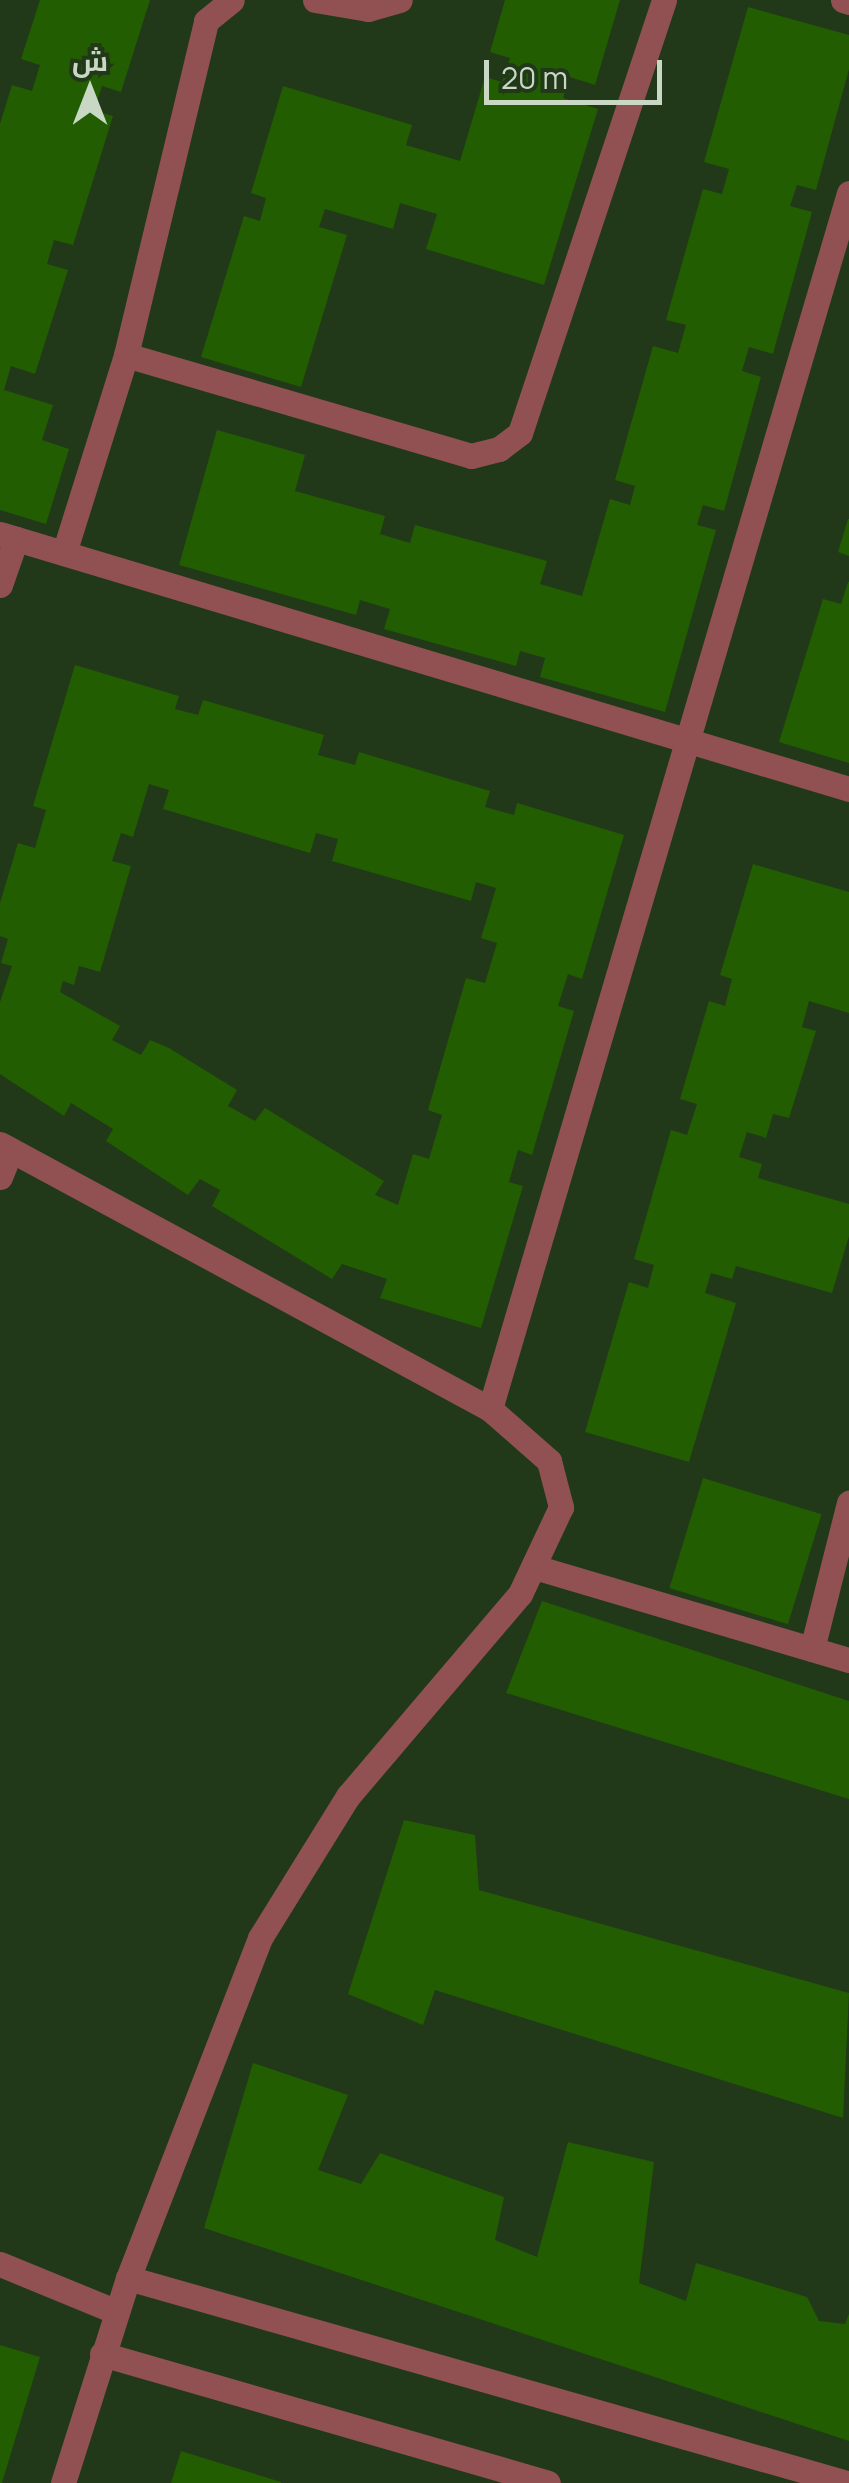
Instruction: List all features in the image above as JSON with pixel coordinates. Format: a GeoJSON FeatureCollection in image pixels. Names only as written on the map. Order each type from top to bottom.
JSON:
{"type":"FeatureCollection","features":[{"type":"Feature","properties":{"kind":"street"},"geometry":{"type":"LineString","coordinates":[[64,554],[126,355],[206,21],[232,0]]}},
{"type":"Feature","properties":{"kind":"street"},"geometry":{"type":"LineString","coordinates":[[315,0],[368,9],[400,0]]}},
{"type":"Feature","properties":{"kind":"street"},"geometry":{"type":"LineString","coordinates":[[126,355],[472,456],[499,449],[520,433],[664,0]]}},
{"type":"Feature","properties":{"kind":"street"},"geometry":{"type":"LineString","coordinates":[[490,1409],[849,193]]}},
{"type":"Feature","properties":{"kind":"street"},"geometry":{"type":"LineString","coordinates":[[0,585],[8,536],[849,789]]}},
{"type":"Feature","properties":{"kind":"street"},"geometry":{"type":"LineString","coordinates":[[0,1177],[6,1147],[490,1409],[536,1444],[558,1480],[561,1507],[538,1568],[295,1874],[260,1938],[128,2278],[62,2483]]}},
{"type":"Feature","properties":{"kind":"street"},"geometry":{"type":"LineString","coordinates":[[812,1649],[849,1503]]}},
{"type":"Feature","properties":{"kind":"street"},"geometry":{"type":"LineString","coordinates":[[538,1568],[849,1660]]}},
{"type":"Feature","properties":{"kind":"street"},"geometry":{"type":"LineString","coordinates":[[0,2264],[117,2312]]}},
{"type":"Feature","properties":{"kind":"street"},"geometry":{"type":"LineString","coordinates":[[128,2278],[847,2483]]}},
{"type":"Feature","properties":{"kind":"street"},"geometry":{"type":"LineString","coordinates":[[102,2354],[548,2483]]}},
{"type":"Feature","properties":{"kind":"building"},"geometry":{"type":"Polygon","coordinates":[[[40,0],[150,0],[121,92],[102,86],[94,111],[113,116],[73,245],[54,240],[47,264],[68,270],[35,374],[11,366],[4,390],[53,405],[42,440],[69,449],[46,524],[0,510],[0,124],[12,85],[32,91],[40,65],[21,59],[40,0]]]}},
{"type":"Feature","properties":{"kind":"building"},"geometry":{"type":"Polygon","coordinates":[[[505,0],[620,0],[595,85],[570,77],[563,98],[598,109],[544,285],[426,249],[437,214],[400,203],[393,229],[325,209],[319,227],[347,235],[301,387],[201,357],[244,216],[260,221],[266,198],[251,193],[283,86],[412,125],[406,145],[460,161],[485,77],[502,82],[510,58],[490,52],[505,0]]]}},
{"type":"Feature","properties":{"kind":"building"},"geometry":{"type":"Polygon","coordinates":[[[748,7],[849,35],[849,69],[816,190],[797,185],[790,206],[812,212],[773,354],[749,347],[742,371],[761,377],[724,511],[703,505],[697,525],[716,530],[665,712],[540,677],[545,658],[520,651],[516,666],[384,629],[390,609],[360,600],[356,615],[179,565],[217,430],[305,455],[295,491],[385,516],[380,534],[410,543],[415,525],[547,561],[540,584],[582,596],[610,499],[630,505],[635,486],[615,480],[653,346],[678,353],[686,325],[666,320],[703,189],[722,194],[729,169],[704,162],[748,7]]]}},
{"type":"Feature","properties":{"kind":"building"},"geometry":{"type":"Polygon","coordinates":[[[849,519],[849,556],[838,552],[849,519]]]}},
{"type":"Feature","properties":{"kind":"building"},"geometry":{"type":"Polygon","coordinates":[[[848,582],[849,763],[779,742],[823,599],[841,604],[848,582]]]}},
{"type":"Feature","properties":{"kind":"building"},"geometry":{"type":"Polygon","coordinates":[[[75,665],[179,696],[175,709],[198,715],[203,700],[324,735],[318,755],[355,765],[359,752],[490,791],[485,807],[514,815],[517,803],[624,835],[582,979],[568,974],[558,1006],[574,1011],[532,1155],[518,1150],[509,1182],[523,1186],[481,1328],[380,1298],[387,1279],[342,1264],[332,1279],[212,1206],[220,1190],[200,1179],[188,1195],[106,1141],[113,1129],[71,1103],[64,1116],[0,1074],[0,1002],[12,966],[1,963],[8,939],[0,936],[0,903],[18,843],[35,848],[46,810],[33,806],[75,665]],[[149,784],[133,837],[121,833],[112,861],[131,866],[100,972],[79,966],[74,985],[63,981],[60,992],[120,1026],[112,1040],[141,1055],[150,1040],[169,1048],[237,1090],[228,1106],[255,1121],[265,1108],[384,1181],[375,1195],[398,1205],[413,1154],[429,1159],[442,1115],[428,1110],[466,978],[485,983],[497,943],[481,938],[496,888],[476,882],[471,901],[332,861],[338,839],[316,833],[310,853],[163,809],[169,790],[149,784]]]}},
{"type":"Feature","properties":{"kind":"building"},"geometry":{"type":"Polygon","coordinates":[[[753,864],[849,892],[849,1013],[809,1001],[802,1027],[816,1031],[789,1118],[773,1114],[766,1138],[747,1132],[739,1157],[762,1164],[758,1178],[849,1204],[849,1236],[832,1293],[736,1266],[732,1279],[711,1273],[705,1293],[736,1303],[689,1462],[585,1432],[629,1282],[648,1288],[654,1265],[634,1259],[671,1130],[687,1135],[697,1104],[680,1099],[709,1001],[725,1006],[732,979],[720,975],[753,864]]]}},
{"type":"Feature","properties":{"kind":"building"},"geometry":{"type":"Polygon","coordinates":[[[703,1478],[822,1514],[788,1624],[669,1588],[703,1478]]]}},
{"type":"Feature","properties":{"kind":"building"},"geometry":{"type":"Polygon","coordinates":[[[542,1601],[849,1701],[849,1799],[506,1693],[542,1601]]]}},
{"type":"Feature","properties":{"kind":"building"},"geometry":{"type":"Polygon","coordinates":[[[404,1820],[475,1835],[479,1890],[849,1993],[843,2118],[435,1990],[423,2025],[348,1994],[404,1820]]]}},
{"type":"Feature","properties":{"kind":"building"},"geometry":{"type":"Polygon","coordinates":[[[253,2063],[348,2095],[318,2170],[361,2184],[380,2153],[504,2197],[495,2240],[537,2257],[568,2142],[654,2162],[639,2283],[686,2301],[696,2263],[807,2297],[819,2321],[845,2324],[849,2314],[849,2441],[204,2228],[253,2063]]]}},
{"type":"Feature","properties":{"kind":"building"},"geometry":{"type":"Polygon","coordinates":[[[0,2345],[40,2357],[2,2483],[0,2483],[0,2345]]]}},
{"type":"Feature","properties":{"kind":"building"},"geometry":{"type":"Polygon","coordinates":[[[181,2451],[281,2482],[281,2483],[171,2483],[181,2451]]]}}]}
